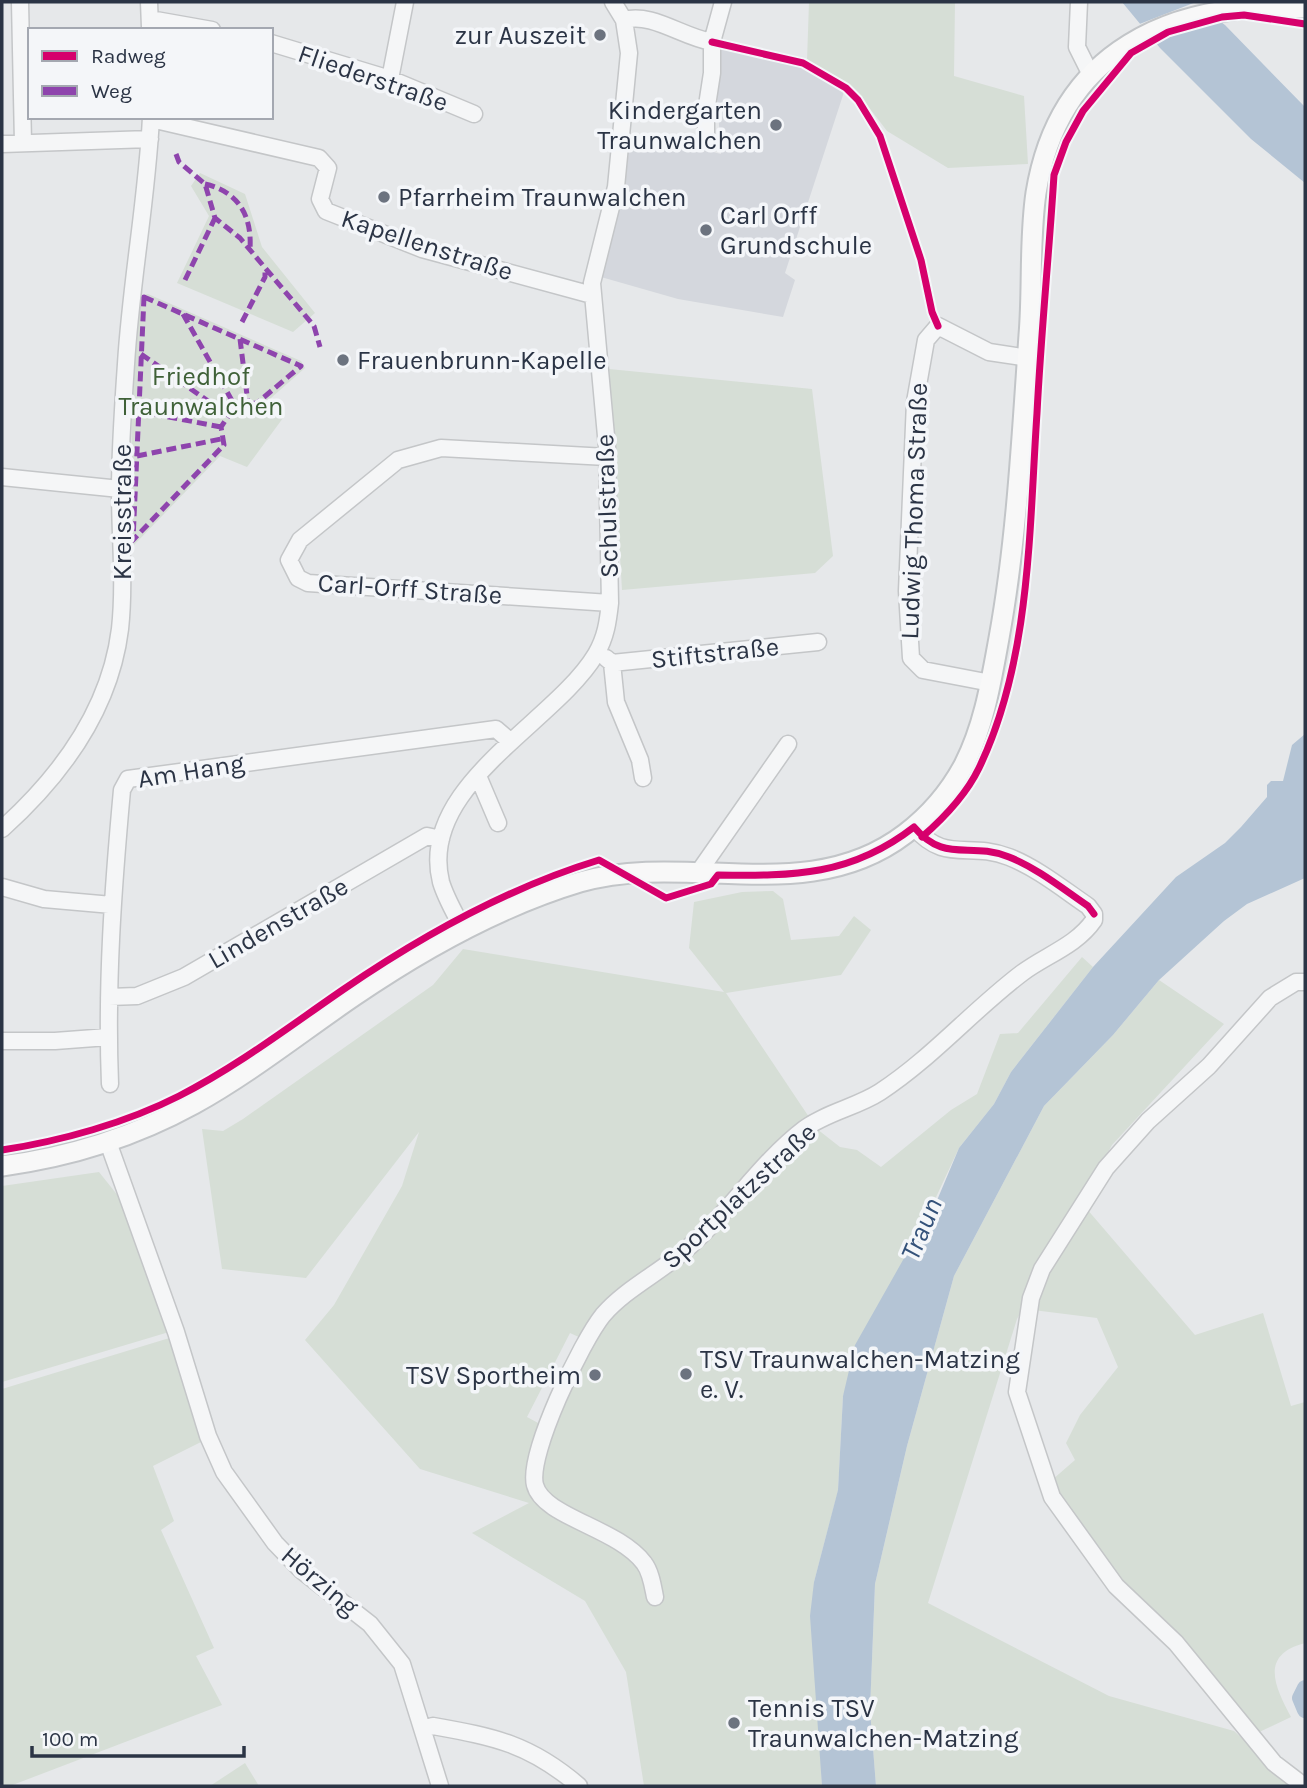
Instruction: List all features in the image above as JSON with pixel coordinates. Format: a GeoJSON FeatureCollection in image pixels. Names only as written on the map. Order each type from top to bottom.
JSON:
{"type":"FeatureCollection","features":[{"type":"Feature","properties":{"kind":"main road"},"geometry":{"type":"LineString","coordinates":[[2,1166],[38,1161],[108,1142],[161,1120],[229,1084],[358,993],[464,931],[528,901],[585,881],[639,873],[778,875],[830,869],[866,857],[914,827],[940,802],[962,768],[974,743],[991,683],[1005,607],[1016,512],[1037,189],[1045,157],[1058,124],[1091,75],[1118,51],[1164,24],[1241,4],[1305,8]]}},
{"type":"Feature","properties":{"kind":"street"},"geometry":{"type":"LineString","coordinates":[[20,2],[23,143]]}},
{"type":"Feature","properties":{"kind":"street"},"geometry":{"type":"LineString","coordinates":[[149,2],[150,24],[191,28]]}},
{"type":"Feature","properties":{"kind":"street"},"geometry":{"type":"LineString","coordinates":[[390,79],[405,2]]}},
{"type":"Feature","properties":{"kind":"street"},"geometry":{"type":"LineString","coordinates":[[613,2],[624,20],[642,17],[691,38],[712,42]]}},
{"type":"Feature","properties":{"kind":"street"},"geometry":{"type":"LineString","coordinates":[[706,137],[712,42],[723,2]]}},
{"type":"Feature","properties":{"kind":"street"},"geometry":{"type":"LineString","coordinates":[[1079,2],[1077,47],[1091,75]]}},
{"type":"Feature","properties":{"kind":"street","name":"Schulstraße"},"geometry":{"type":"LineString","coordinates":[[464,931],[442,883],[441,839],[450,815],[478,776],[589,665],[598,651],[607,626],[610,603],[607,457],[592,295],[593,272],[619,164],[629,53],[624,20]]}},
{"type":"Feature","properties":{"kind":"street","name":"Fliederstraße"},"geometry":{"type":"LineString","coordinates":[[273,44],[390,79],[474,114]]}},
{"type":"Feature","properties":{"kind":"street","name":"Kreisstraße"},"geometry":{"type":"LineString","coordinates":[[5,819],[69,758],[84,734],[108,678],[120,630],[120,489],[130,294],[151,119]]}},
{"type":"Feature","properties":{"kind":"street","name":"Kapellenstraße"},"geometry":{"type":"LineString","coordinates":[[155,119],[320,159],[328,168],[320,199],[326,211],[422,248],[592,295]]}},
{"type":"Feature","properties":{"kind":"street"},"geometry":{"type":"LineString","coordinates":[[2,144],[150,139]]}},
{"type":"Feature","properties":{"kind":"street","name":"Ludwig Thoma Straße"},"geometry":{"type":"LineString","coordinates":[[991,683],[923,670],[916,665],[909,648],[907,591],[915,402],[926,340],[938,326],[989,352],[1028,358]]}},
{"type":"Feature","properties":{"kind":"street","name":"Carl-Orff Straße"},"geometry":{"type":"LineString","coordinates":[[607,457],[441,448],[422,451],[398,460],[300,540],[289,560],[294,573],[307,583],[610,603]]}},
{"type":"Feature","properties":{"kind":"street"},"geometry":{"type":"LineString","coordinates":[[2,477],[120,489]]}},
{"type":"Feature","properties":{"kind":"street","name":"Stiftstraße"},"geometry":{"type":"LineString","coordinates":[[612,663],[818,642]]}},
{"type":"Feature","properties":{"kind":"street"},"geometry":{"type":"LineString","coordinates":[[598,651],[612,663],[616,702],[640,760],[643,778]]}},
{"type":"Feature","properties":{"kind":"street","name":"Am Hang"},"geometry":{"type":"LineString","coordinates":[[110,1084],[108,1037],[112,905],[121,790],[128,779],[496,729],[512,742]]}},
{"type":"Feature","properties":{"kind":"street"},"geometry":{"type":"LineString","coordinates":[[698,873],[788,744]]}},
{"type":"Feature","properties":{"kind":"street"},"geometry":{"type":"LineString","coordinates":[[478,776],[498,823]]}},
{"type":"Feature","properties":{"kind":"street","name":"Sportplatzstraße"},"geometry":{"type":"LineString","coordinates":[[656,1598],[646,1565],[633,1550],[598,1528],[549,1506],[535,1485],[536,1461],[548,1422],[597,1324],[612,1306],[690,1247],[803,1130],[878,1093],[913,1067],[1023,972],[1057,954],[1094,920],[1094,914],[1088,906],[1013,858],[992,851],[936,847],[914,827]]}},
{"type":"Feature","properties":{"kind":"street","name":"Lindenstraße"},"geometry":{"type":"LineString","coordinates":[[109,997],[137,996],[184,977],[428,836],[441,839]]}},
{"type":"Feature","properties":{"kind":"street"},"geometry":{"type":"LineString","coordinates":[[2,887],[44,899],[112,905]]}},
{"type":"Feature","properties":{"kind":"street"},"geometry":{"type":"LineString","coordinates":[[1304,1786],[1274,1763],[1176,1643],[1108,1575],[1052,1497],[1017,1392],[1031,1298],[1042,1269],[1106,1168],[1147,1121],[1209,1066],[1270,998],[1296,982],[1305,982]]}},
{"type":"Feature","properties":{"kind":"street"},"geometry":{"type":"LineString","coordinates":[[2,1041],[108,1037]]}},
{"type":"Feature","properties":{"kind":"street","name":"Hörzing"},"geometry":{"type":"LineString","coordinates":[[108,1142],[176,1332],[208,1436],[238,1495],[275,1543],[301,1570],[370,1624],[402,1664],[440,1786]]}},
{"type":"Feature","properties":{"kind":"street"},"geometry":{"type":"LineString","coordinates":[[423,1729],[433,1726],[511,1742],[557,1769],[579,1786]]}},
{"type":"Feature","properties":{"kind":"shaded area","name":"Carl Orff Grundschule"},"geometry":{"type":"Polygon","coordinates":[[[717,48],[798,65],[845,89],[785,273],[795,280],[783,317],[678,299],[601,277],[624,192],[629,150],[635,148],[636,141],[679,150],[681,144],[721,154],[716,81],[717,48]]]}},
{"type":"Feature","properties":{"kind":"green space"},"geometry":{"type":"Polygon","coordinates":[[[809,2],[955,2],[954,76],[1024,96],[1028,164],[948,168],[887,131],[858,93],[836,76],[807,61],[809,2]]]}},
{"type":"Feature","properties":{"kind":"green space"},"geometry":{"type":"Polygon","coordinates":[[[200,173],[245,194],[262,247],[315,313],[293,332],[177,283],[209,216],[191,186],[200,173]]]}},
{"type":"Feature","properties":{"kind":"green space","name":"Friedhof Traunwalchen"},"geometry":{"type":"Polygon","coordinates":[[[148,294],[301,361],[305,368],[271,398],[283,418],[247,467],[220,456],[134,545],[130,541],[132,410],[139,296],[148,294]]]}},
{"type":"Feature","properties":{"kind":"green space"},"geometry":{"type":"Polygon","coordinates":[[[609,369],[812,389],[833,556],[815,573],[622,590],[609,369]]]}},
{"type":"Feature","properties":{"kind":"green space"},"geometry":{"type":"Polygon","coordinates":[[[773,891],[783,899],[791,940],[839,936],[854,916],[871,930],[841,975],[726,993],[817,1129],[840,1147],[857,1150],[881,1167],[951,1110],[977,1094],[1000,1034],[1018,1033],[1082,957],[1093,967],[1011,1072],[994,1104],[959,1148],[843,1396],[838,1491],[814,1582],[822,1786],[644,1786],[626,1672],[585,1601],[472,1533],[529,1503],[420,1469],[305,1340],[334,1305],[402,1186],[419,1132],[306,1278],[222,1269],[202,1129],[223,1131],[243,1119],[433,985],[463,949],[724,992],[689,948],[694,902],[742,892],[773,891]],[[570,1333],[527,1417],[540,1424],[583,1339],[570,1333]]]}},
{"type":"Feature","properties":{"kind":"green space"},"geometry":{"type":"Polygon","coordinates":[[[1159,980],[1224,1024],[1112,1145],[1017,1319],[928,1603],[1109,1696],[1234,1731],[1295,1786],[876,1786],[870,1710],[875,1584],[907,1446],[954,1276],[1044,1106],[1113,1035],[1159,980]]]}},
{"type":"Feature","properties":{"kind":"green space"},"geometry":{"type":"Polygon","coordinates":[[[99,1172],[119,1197],[169,1332],[2,1382],[2,1186],[99,1172]]]}},
{"type":"Feature","properties":{"kind":"green space"},"geometry":{"type":"Polygon","coordinates":[[[1086,1208],[1195,1335],[1263,1313],[1291,1406],[1305,1402],[1305,1643],[1281,1655],[1276,1664],[1276,1684],[1291,1717],[1255,1734],[1120,1583],[1081,1534],[1052,1480],[1075,1460],[1066,1443],[1080,1415],[1118,1367],[1097,1318],[1033,1310],[1037,1291],[1086,1208]]]}},
{"type":"Feature","properties":{"kind":"green space"},"geometry":{"type":"Polygon","coordinates":[[[176,1336],[207,1439],[153,1466],[174,1521],[161,1530],[214,1648],[196,1656],[222,1705],[10,1786],[2,1786],[2,1389],[176,1336]]]}},
{"type":"Feature","properties":{"kind":"green space"},"geometry":{"type":"Polygon","coordinates":[[[245,1763],[259,1786],[210,1786],[245,1763]]]}},
{"type":"Feature","properties":{"kind":"water"},"geometry":{"type":"Polygon","coordinates":[[[1122,2],[1194,2],[1225,25],[1305,107],[1305,183],[1251,139],[1160,48],[1122,2]]]}},
{"type":"Feature","properties":{"kind":"water","name":"Traun"},"geometry":{"type":"Polygon","coordinates":[[[1305,734],[1305,878],[1247,904],[1224,921],[1159,980],[1113,1035],[1044,1106],[954,1276],[907,1446],[875,1584],[870,1710],[876,1786],[822,1786],[810,1616],[814,1582],[838,1490],[843,1396],[855,1345],[938,1198],[959,1148],[994,1104],[1011,1072],[1093,967],[1176,877],[1225,843],[1241,827],[1267,797],[1267,785],[1271,781],[1283,781],[1292,745],[1305,734]]]}},
{"type":"Feature","properties":{"kind":"pier"},"geometry":{"type":"Polygon","coordinates":[[[1196,2],[1222,19],[1152,43],[1137,25],[1196,2]]]}},
{"type":"Feature","properties":{"kind":"waterway"},"geometry":{"type":"LineString","coordinates":[[1305,1688],[1300,1698],[1305,1710]]}},
{"type":"Feature","properties":{"kind":"marked path"},"geometry":{"type":"LineString","coordinates":[[176,154],[179,162],[205,184],[215,218],[240,238],[314,326],[320,347]]}},
{"type":"Feature","properties":{"kind":"marked path"},"geometry":{"type":"LineString","coordinates":[[205,184],[227,193],[241,207],[249,226],[250,249]]}},
{"type":"Feature","properties":{"kind":"marked path"},"geometry":{"type":"LineString","coordinates":[[185,280],[215,218]]}},
{"type":"Feature","properties":{"kind":"marked path"},"geometry":{"type":"LineString","coordinates":[[242,322],[265,277],[265,268]]}},
{"type":"Feature","properties":{"kind":"marked path"},"geometry":{"type":"LineString","coordinates":[[144,297],[301,366],[257,403],[235,406],[221,427],[224,445],[133,540],[144,297]]}},
{"type":"Feature","properties":{"kind":"marked path"},"geometry":{"type":"LineString","coordinates":[[183,314],[235,406]]}},
{"type":"Feature","properties":{"kind":"marked path"},"geometry":{"type":"LineString","coordinates":[[240,339],[248,403]]}},
{"type":"Feature","properties":{"kind":"marked path"},"geometry":{"type":"LineString","coordinates":[[141,354],[228,415]]}},
{"type":"Feature","properties":{"kind":"marked path"},"geometry":{"type":"LineString","coordinates":[[138,411],[221,427]]}},
{"type":"Feature","properties":{"kind":"marked path"},"geometry":{"type":"LineString","coordinates":[[137,456],[221,439]]}},
{"type":"Feature","properties":{"kind":"cycle path"},"geometry":{"type":"LineString","coordinates":[[922,837],[954,805],[979,768],[996,727],[1009,683],[1018,639],[1029,548],[1054,175],[1066,142],[1083,111],[1131,53],[1168,32],[1222,17],[1244,15],[1305,24]]}},
{"type":"Feature","properties":{"kind":"cycle path"},"geometry":{"type":"LineString","coordinates":[[712,42],[803,63],[846,88],[858,100],[880,136],[921,260],[932,312],[938,326]]}},
{"type":"Feature","properties":{"kind":"cycle path"},"geometry":{"type":"LineString","coordinates":[[2,1150],[93,1130],[159,1106],[243,1059],[374,969],[435,932],[531,884],[599,860],[666,898],[711,884],[718,875],[797,873],[844,864],[891,843],[914,827],[925,838],[947,849],[995,853],[1030,867],[1088,906],[1094,914]]}},
{"type":"Feature","properties":{"kind":"place","name":"zur Auszeit"},"geometry":{"type":"Point","coordinates":[600,35]}},
{"type":"Feature","properties":{"kind":"place","name":"Kindergarten Traunwalchen"},"geometry":{"type":"Point","coordinates":[776,125]}},
{"type":"Feature","properties":{"kind":"place","name":"Pfarrheim Traunwalchen"},"geometry":{"type":"Point","coordinates":[384,197]}},
{"type":"Feature","properties":{"kind":"place","name":"Carl Orff Grundschule"},"geometry":{"type":"Point","coordinates":[706,230]}},
{"type":"Feature","properties":{"kind":"place","name":"Frauenbrunn-Kapelle"},"geometry":{"type":"Point","coordinates":[343,360]}},
{"type":"Feature","properties":{"kind":"place","name":"TSV Traunwalchen-Matzing e. V."},"geometry":{"type":"Point","coordinates":[686,1374]}},
{"type":"Feature","properties":{"kind":"place","name":"TSV Sportheim"},"geometry":{"type":"Point","coordinates":[595,1375]}},
{"type":"Feature","properties":{"kind":"place","name":"Tennis TSV Traunwalchen-Matzing"},"geometry":{"type":"Point","coordinates":[734,1723]}}]}
